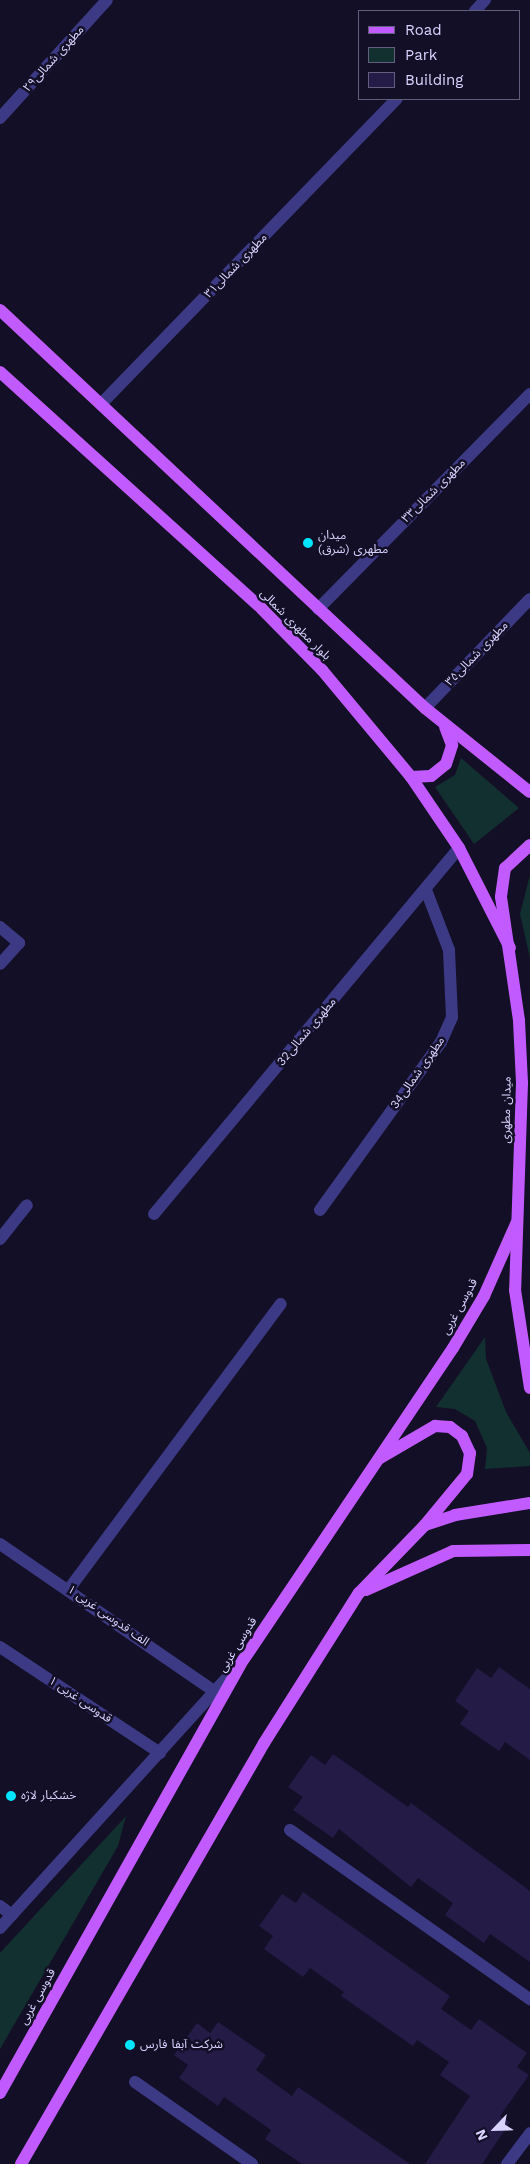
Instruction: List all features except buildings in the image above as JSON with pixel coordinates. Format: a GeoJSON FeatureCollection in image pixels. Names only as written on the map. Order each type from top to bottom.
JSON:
{"type":"FeatureCollection","features":[{"type":"Feature","properties":{"kind":"main road","name":"بلوار مطهرى شمالى"},"geometry":{"type":"LineString","coordinates":[[0,310],[425,708],[445,726],[530,792]]}},
{"type":"Feature","properties":{"kind":"main road","name":"بلوار مطهرى شمالى"},"geometry":{"type":"LineString","coordinates":[[0,372],[262,610],[322,670],[411,777],[459,848],[510,948]]}},
{"type":"Feature","properties":{"kind":"main road"},"geometry":{"type":"LineString","coordinates":[[411,777],[431,776],[446,764],[452,745],[445,726]]}},
{"type":"Feature","properties":{"kind":"main road","name":"میدان مطهری"},"geometry":{"type":"LineString","coordinates":[[530,845],[506,868],[501,897],[510,948],[522,1082],[515,1290],[530,1388]]}},
{"type":"Feature","properties":{"kind":"main road","name":"قدوسی غربی"},"geometry":{"type":"LineString","coordinates":[[0,2093],[244,1659],[484,1296],[517,1222]]}},
{"type":"Feature","properties":{"kind":"main road"},"geometry":{"type":"LineString","coordinates":[[21,2164],[264,1743],[359,1592],[425,1525],[467,1474],[470,1453],[462,1436],[450,1426],[435,1426],[375,1461]]}},
{"type":"Feature","properties":{"kind":"main road"},"geometry":{"type":"LineString","coordinates":[[425,1525],[455,1515],[530,1503]]}},
{"type":"Feature","properties":{"kind":"main road"},"geometry":{"type":"LineString","coordinates":[[359,1592],[453,1551],[530,1550]]}},
{"type":"Feature","properties":{"kind":"street","name":"مطهرى شمالى۲۹"},"geometry":{"type":"LineString","coordinates":[[0,118],[107,0]]}},
{"type":"Feature","properties":{"kind":"street"},"geometry":{"type":"LineString","coordinates":[[476,10],[485,0]]}},
{"type":"Feature","properties":{"kind":"street","name":"مطهرى شمالى۳۱"},"geometry":{"type":"LineString","coordinates":[[101,404],[396,100]]}},
{"type":"Feature","properties":{"kind":"street","name":"مطهرى شمالى۳۳"},"geometry":{"type":"LineString","coordinates":[[318,609],[530,394]]}},
{"type":"Feature","properties":{"kind":"street","name":"مطهرى شمالى۳۵"},"geometry":{"type":"LineString","coordinates":[[425,708],[530,599]]}},
{"type":"Feature","properties":{"kind":"street","name":"32مطهرى شمالى"},"geometry":{"type":"LineString","coordinates":[[154,1214],[426,890],[459,848]]}},
{"type":"Feature","properties":{"kind":"street","name":"34مطهرى شمالى"},"geometry":{"type":"LineString","coordinates":[[320,1210],[441,1042],[452,1017],[449,950],[426,890]]}},
{"type":"Feature","properties":{"kind":"street"},"geometry":{"type":"LineString","coordinates":[[0,927],[19,943],[0,964]]}},
{"type":"Feature","properties":{"kind":"street"},"geometry":{"type":"LineString","coordinates":[[0,1239],[27,1205]]}},
{"type":"Feature","properties":{"kind":"street"},"geometry":{"type":"LineString","coordinates":[[69,1589],[281,1304]]}},
{"type":"Feature","properties":{"kind":"street","name":"۱ الف قدوسی غربی"},"geometry":{"type":"LineString","coordinates":[[0,1544],[69,1589],[214,1691]]}},
{"type":"Feature","properties":{"kind":"street","name":"۱ قدوسی غربی"},"geometry":{"type":"LineString","coordinates":[[0,1647],[160,1753]]}},
{"type":"Feature","properties":{"kind":"street"},"geometry":{"type":"LineString","coordinates":[[0,1928],[244,1659]]}},
{"type":"Feature","properties":{"kind":"street"},"geometry":{"type":"LineString","coordinates":[[290,1830],[530,2000]]}},
{"type":"Feature","properties":{"kind":"street"},"geometry":{"type":"LineString","coordinates":[[0,1906],[12,1915]]}},
{"type":"Feature","properties":{"kind":"street"},"geometry":{"type":"LineString","coordinates":[[135,2082],[252,2164]]}},
{"type":"Feature","properties":{"kind":"street"},"geometry":{"type":"LineString","coordinates":[[508,2164],[530,2133]]}},
{"type":"Feature","properties":{"kind":"green space"},"geometry":{"type":"Polygon","coordinates":[[[461,758],[519,808],[474,844],[435,787],[455,775],[461,758]]]}},
{"type":"Feature","properties":{"kind":"green space"},"geometry":{"type":"Polygon","coordinates":[[[530,875],[530,958],[520,914],[530,875]]]}},
{"type":"Feature","properties":{"kind":"green space"},"geometry":{"type":"Polygon","coordinates":[[[485,1337],[486,1359],[506,1412],[530,1453],[530,1466],[485,1469],[487,1448],[475,1421],[455,1409],[436,1407],[485,1337]]]}},
{"type":"Feature","properties":{"kind":"green space"},"geometry":{"type":"Polygon","coordinates":[[[126,1816],[118,1846],[0,2049],[0,1953],[126,1816]]]}},
{"type":"Feature","properties":{"kind":"place","name":"میدان مطهری (شرق)"},"geometry":{"type":"Point","coordinates":[308,543]}},
{"type":"Feature","properties":{"kind":"place","name":"خشکبار لاژه"},"geometry":{"type":"Point","coordinates":[11,1796]}},
{"type":"Feature","properties":{"kind":"place","name":"شرکت آبفا فارس"},"geometry":{"type":"Point","coordinates":[130,2045]}}]}
